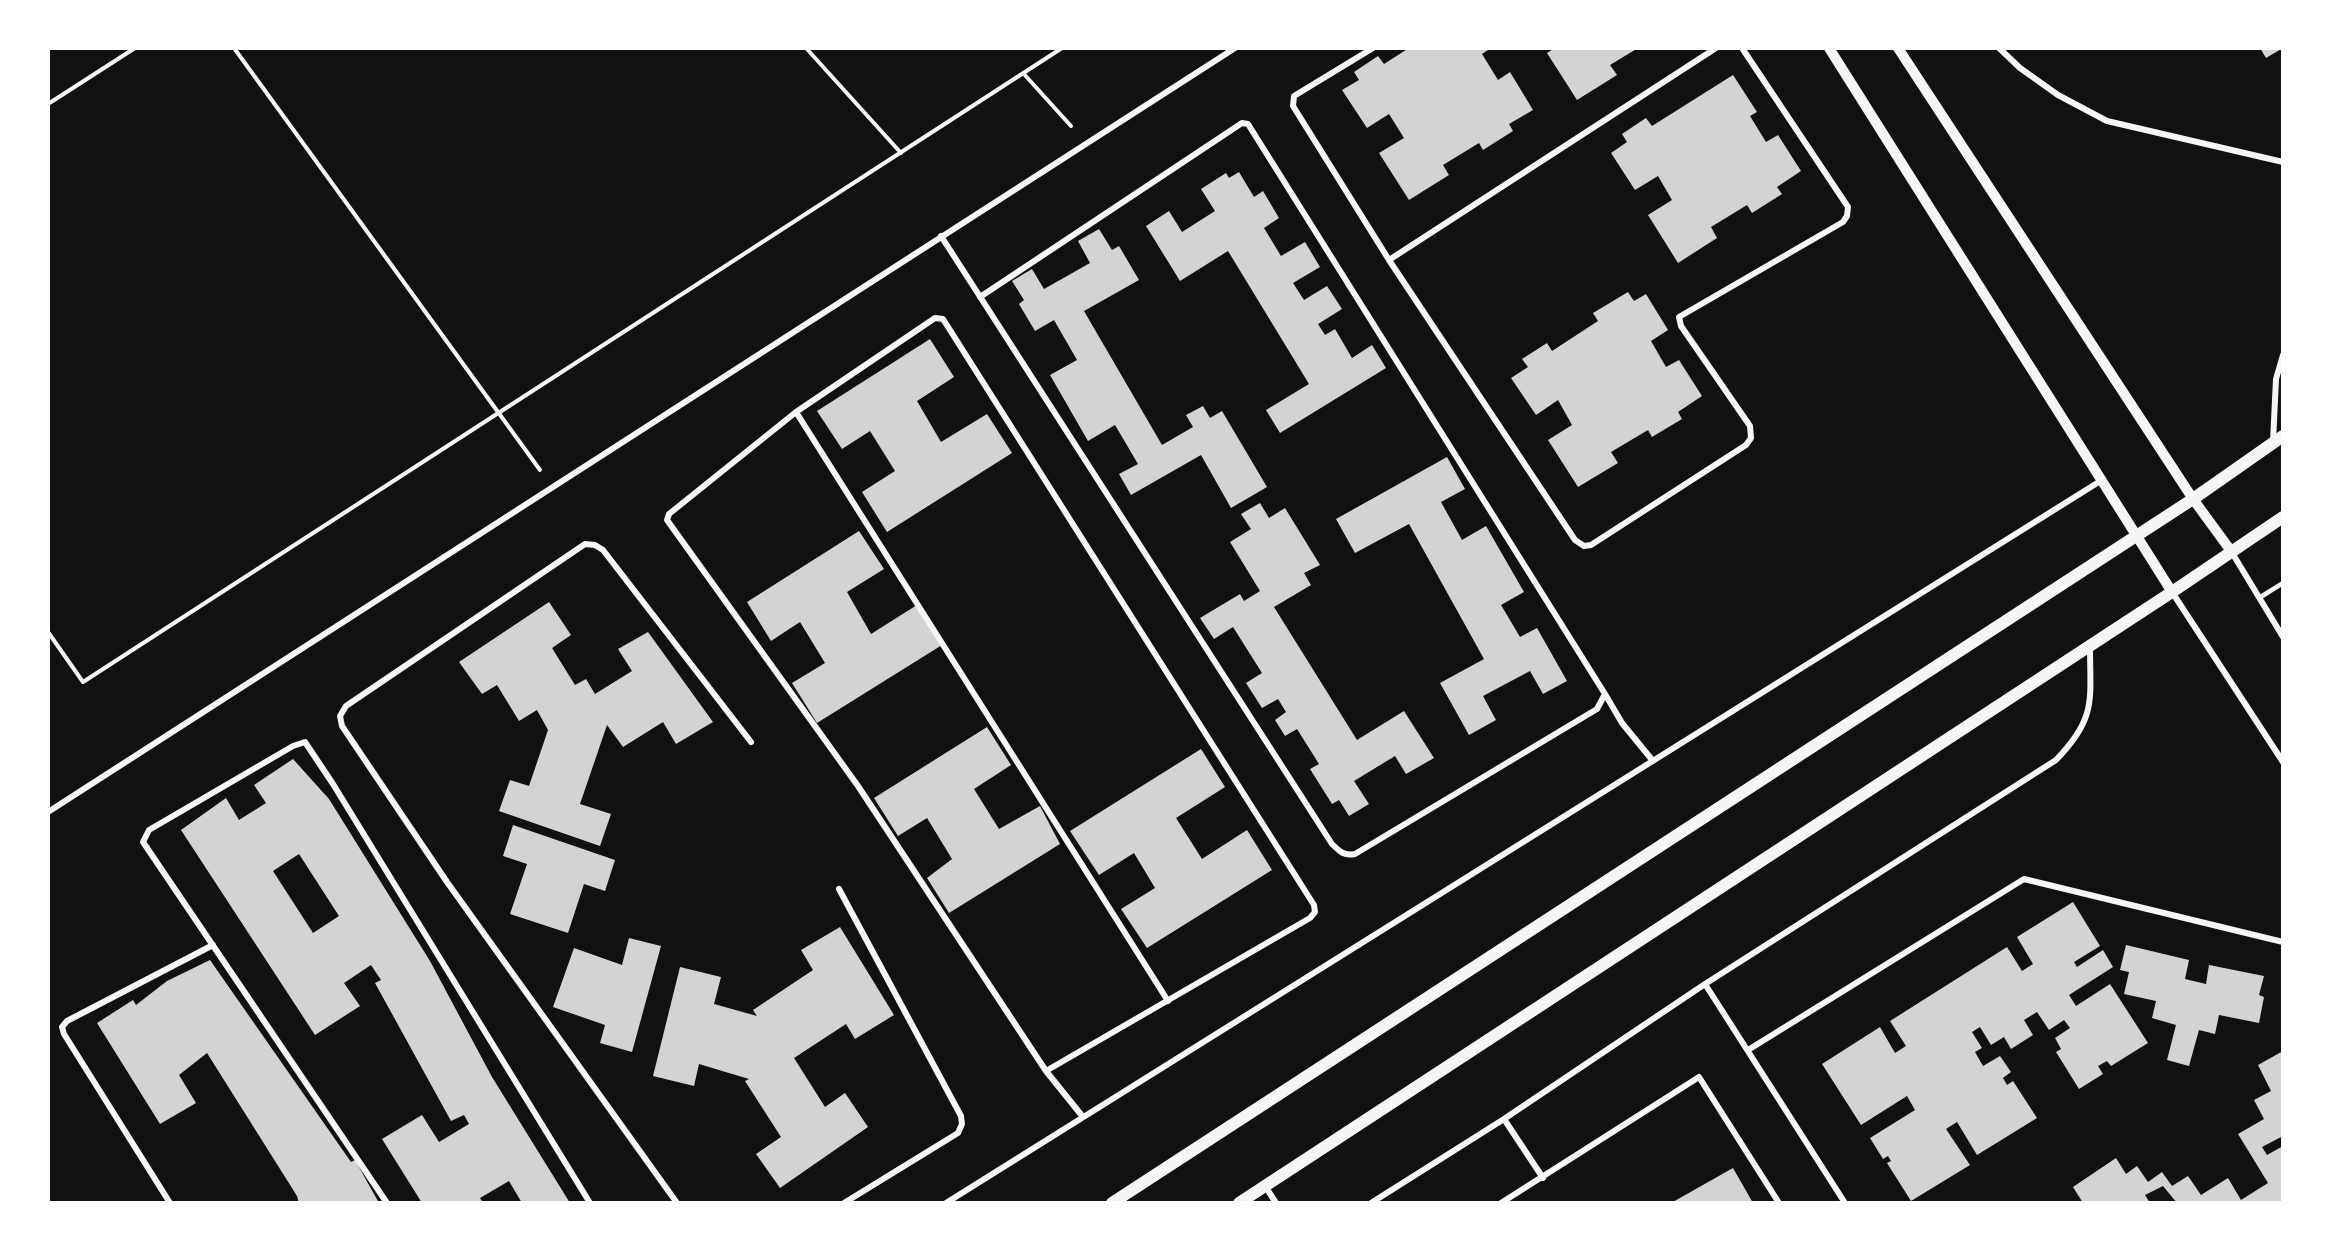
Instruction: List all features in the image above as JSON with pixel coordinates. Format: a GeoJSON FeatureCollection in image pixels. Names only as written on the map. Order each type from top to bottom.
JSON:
{"type":"FeatureCollection","features":[{"type":"Feature","properties":{"kind":"main road"},"geometry":{"type":"LineString","coordinates":[[1112,1203],[2193,499],[2278,439]]}},
{"type":"Feature","properties":{"kind":"main road"},"geometry":{"type":"LineString","coordinates":[[1239,1203],[2090,646],[2283,517]]}},
{"type":"Feature","properties":{"kind":"street"},"geometry":{"type":"LineString","coordinates":[[48,812],[1235,48]]}},
{"type":"Feature","properties":{"kind":"street"},"geometry":{"type":"LineString","coordinates":[[1373,48],[1294,96],[1292,100],[1389,260],[1575,540],[1584,546],[1591,545],[1746,445],[1750,438],[1750,426],[1681,326],[1679,317],[1843,222],[1847,216],[1848,207],[1742,48]]}},
{"type":"Feature","properties":{"kind":"street"},"geometry":{"type":"LineString","coordinates":[[1389,260],[1716,48]]}},
{"type":"Feature","properties":{"kind":"street"},"geometry":{"type":"LineString","coordinates":[[1829,48],[2172,592],[2283,762]]}},
{"type":"Feature","properties":{"kind":"street"},"geometry":{"type":"LineString","coordinates":[[1898,48],[2193,499],[2231,551],[2283,638]]}},
{"type":"Feature","properties":{"kind":"street"},"geometry":{"type":"LineString","coordinates":[[2000,48],[2020,68],[2058,95],[2107,121],[2283,162]]}},
{"type":"Feature","properties":{"kind":"street"},"geometry":{"type":"LineString","coordinates":[[980,297],[1242,123],[1248,124],[1622,723],[1653,761]]}},
{"type":"Feature","properties":{"kind":"street"},"geometry":{"type":"LineString","coordinates":[[941,236],[1326,834],[1340,852],[1355,855],[1597,709],[1605,694]]}},
{"type":"Feature","properties":{"kind":"street"},"geometry":{"type":"LineString","coordinates":[[1046,1071],[1310,918],[1315,912],[1312,899],[943,319],[935,318],[796,412],[669,514],[667,520],[858,786],[1046,1071],[1083,1117]]}},
{"type":"Feature","properties":{"kind":"street"},"geometry":{"type":"LineString","coordinates":[[2278,439],[2276,379],[2283,355]]}},
{"type":"Feature","properties":{"kind":"street"},"geometry":{"type":"LineString","coordinates":[[796,412],[1168,1000]]}},
{"type":"Feature","properties":{"kind":"street"},"geometry":{"type":"LineString","coordinates":[[946,1203],[2102,480]]}},
{"type":"Feature","properties":{"kind":"street"},"geometry":{"type":"LineString","coordinates":[[677,1203],[447,882],[342,726],[340,716],[346,706],[451,634],[585,544],[594,544],[603,550],[751,742]]}},
{"type":"Feature","properties":{"kind":"street"},"geometry":{"type":"LineString","coordinates":[[1371,1203],[1504,1119],[1705,984],[2056,760],[2073,743],[2090,711],[2090,646]]}},
{"type":"Feature","properties":{"kind":"street"},"geometry":{"type":"LineString","coordinates":[[387,1203],[143,842],[145,835],[293,746],[305,742],[590,1203]]}},
{"type":"Feature","properties":{"kind":"street"},"geometry":{"type":"LineString","coordinates":[[1748,1050],[2024,879],[2283,942]]}},
{"type":"Feature","properties":{"kind":"street"},"geometry":{"type":"LineString","coordinates":[[839,889],[961,1116],[962,1124],[958,1132],[844,1203]]}},
{"type":"Feature","properties":{"kind":"street"},"geometry":{"type":"LineString","coordinates":[[170,1203],[64,1034],[63,1027],[67,1021],[213,945]]}},
{"type":"Feature","properties":{"kind":"street"},"geometry":{"type":"LineString","coordinates":[[1705,984],[1845,1203]]}},
{"type":"Feature","properties":{"kind":"street"},"geometry":{"type":"LineString","coordinates":[[1501,1203],[1699,1077],[1779,1203]]}},
{"type":"Feature","properties":{"kind":"street"},"geometry":{"type":"LineString","coordinates":[[1504,1119],[1543,1178]]}},
{"type":"Feature","properties":{"kind":"street"},"geometry":{"type":"LineString","coordinates":[[1265,1186],[1276,1203]]}},
{"type":"Feature","properties":{"kind":"lane"},"geometry":{"type":"LineString","coordinates":[[2259,598],[2283,583]]}},
{"type":"Feature","properties":{"kind":"path"},"geometry":{"type":"LineString","coordinates":[[48,104],[135,48]]}},
{"type":"Feature","properties":{"kind":"path"},"geometry":{"type":"LineString","coordinates":[[234,48],[552,487]]}},
{"type":"Feature","properties":{"kind":"path"},"geometry":{"type":"LineString","coordinates":[[806,48],[901,153]]}},
{"type":"Feature","properties":{"kind":"path"},"geometry":{"type":"LineString","coordinates":[[48,632],[83,682],[1062,48]]}},
{"type":"Feature","properties":{"kind":"path"},"geometry":{"type":"LineString","coordinates":[[1023,73],[1086,143]]}},
{"type":"Feature","properties":{"kind":"building"},"geometry":{"type":"Polygon","coordinates":[[[1409,48],[1491,48],[1482,54],[1498,80],[1510,72],[1533,110],[1509,124],[1513,131],[1483,150],[1479,143],[1443,165],[1449,175],[1409,200],[1379,153],[1404,138],[1389,114],[1367,128],[1342,90],[1359,80],[1354,72],[1378,56],[1384,64],[1409,48]]]}},
{"type":"Feature","properties":{"kind":"building"},"geometry":{"type":"Polygon","coordinates":[[[1555,48],[1638,48],[1610,65],[1617,75],[1577,100],[1547,53],[1555,48]]]}},
{"type":"Feature","properties":{"kind":"building"},"geometry":{"type":"Polygon","coordinates":[[[2260,48],[2283,48],[2266,58],[2260,48]]]}},
{"type":"Feature","properties":{"kind":"building"},"geometry":{"type":"Polygon","coordinates":[[[1733,75],[1757,112],[1750,116],[1766,142],[1778,135],[1801,171],[1777,187],[1782,194],[1752,213],[1747,205],[1711,227],[1717,238],[1678,263],[1648,215],[1672,200],[1658,176],[1635,190],[1611,153],[1627,142],[1622,134],[1646,118],[1652,126],[1733,75]]]}},
{"type":"Feature","properties":{"kind":"building"},"geometry":{"type":"Polygon","coordinates":[[[1239,172],[1254,197],[1263,191],[1279,218],[1264,228],[1281,256],[1305,242],[1320,267],[1293,283],[1304,300],[1327,286],[1342,309],[1318,324],[1325,335],[1335,329],[1352,358],[1372,345],[1386,368],[1280,433],[1266,410],[1309,384],[1228,251],[1180,281],[1146,226],[1169,211],[1182,232],[1215,211],[1201,189],[1226,173],[1229,178],[1239,172]]]}},
{"type":"Feature","properties":{"kind":"building"},"geometry":{"type":"Polygon","coordinates":[[[1099,229],[1112,250],[1119,246],[1139,280],[1084,311],[1162,445],[1193,427],[1186,415],[1203,406],[1210,418],[1222,411],[1267,487],[1231,508],[1201,455],[1131,495],[1119,474],[1138,464],[1115,425],[1088,441],[1050,375],[1077,360],[1054,320],[1035,331],[1019,304],[1024,300],[1012,281],[1032,269],[1044,289],[1090,263],[1078,241],[1099,229]]]}},
{"type":"Feature","properties":{"kind":"building"},"geometry":{"type":"Polygon","coordinates":[[[1628,292],[1634,301],[1646,294],[1668,330],[1651,341],[1666,367],[1679,360],[1702,396],[1678,412],[1682,419],[1652,437],[1648,430],[1611,452],[1618,463],[1578,487],[1548,440],[1572,425],[1558,400],[1536,415],[1511,378],[1528,367],[1522,359],[1547,343],[1552,351],[1598,321],[1593,313],[1628,292]]]}},
{"type":"Feature","properties":{"kind":"building"},"geometry":{"type":"Polygon","coordinates":[[[930,339],[954,377],[917,401],[941,442],[987,414],[1012,453],[887,532],[862,492],[895,471],[870,431],[842,449],[817,411],[930,339]]]}},
{"type":"Feature","properties":{"kind":"building"},"geometry":{"type":"Polygon","coordinates":[[[1447,457],[1465,489],[1441,502],[1462,540],[1486,526],[1524,592],[1501,605],[1520,637],[1537,628],[1567,681],[1543,694],[1530,671],[1483,696],[1496,720],[1469,735],[1440,683],[1484,659],[1409,524],[1355,553],[1336,519],[1447,457]]]}},
{"type":"Feature","properties":{"kind":"building"},"geometry":{"type":"Polygon","coordinates":[[[1260,503],[1269,518],[1285,508],[1320,565],[1304,573],[1311,585],[1274,607],[1357,740],[1404,711],[1434,758],[1406,774],[1395,756],[1354,781],[1369,804],[1349,816],[1339,800],[1332,804],[1310,769],[1319,764],[1297,729],[1285,736],[1275,720],[1286,712],[1278,699],[1262,708],[1246,683],[1262,673],[1233,627],[1214,639],[1200,618],[1240,594],[1244,601],[1260,591],[1230,542],[1251,529],[1241,514],[1260,503]]]}},
{"type":"Feature","properties":{"kind":"building"},"geometry":{"type":"Polygon","coordinates":[[[859,531],[884,569],[847,592],[871,634],[917,605],[942,645],[817,723],[792,683],[825,663],[800,622],[771,641],[747,602],[859,531]]]}},
{"type":"Feature","properties":{"kind":"building"},"geometry":{"type":"Polygon","coordinates":[[[549,602],[571,635],[552,648],[575,685],[586,679],[595,694],[632,671],[618,649],[648,632],[713,722],[676,744],[663,722],[623,747],[607,725],[580,804],[611,814],[600,846],[499,811],[510,780],[529,786],[548,730],[537,710],[519,721],[497,685],[482,694],[459,662],[549,602]]]}},
{"type":"Feature","properties":{"kind":"building"},"geometry":{"type":"Polygon","coordinates":[[[987,727],[1011,765],[974,789],[999,829],[1040,806],[1060,844],[949,913],[927,878],[952,859],[927,818],[898,836],[874,798],[987,727]]]}},
{"type":"Feature","properties":{"kind":"building"},"geometry":{"type":"Polygon","coordinates":[[[1201,749],[1225,787],[1176,818],[1202,859],[1247,830],[1272,870],[1147,948],[1121,909],[1155,888],[1134,853],[1099,875],[1070,831],[1201,749]]]}},
{"type":"Feature","properties":{"kind":"building"},"geometry":{"type":"Polygon","coordinates":[[[293,759],[329,799],[430,961],[492,1077],[570,1203],[522,1203],[509,1181],[480,1198],[483,1203],[422,1203],[382,1139],[422,1115],[439,1142],[469,1124],[464,1115],[451,1121],[375,983],[381,980],[371,965],[344,983],[360,1006],[315,1035],[181,830],[226,798],[239,820],[266,803],[254,785],[293,759]],[[299,854],[273,871],[313,933],[339,916],[299,854]]]}},
{"type":"Feature","properties":{"kind":"building"},"geometry":{"type":"Polygon","coordinates":[[[513,825],[615,860],[605,891],[584,884],[568,933],[510,914],[527,864],[503,856],[513,825]]]}},
{"type":"Feature","properties":{"kind":"building"},"geometry":{"type":"Polygon","coordinates":[[[2073,902],[2100,946],[2074,962],[2077,967],[2103,950],[2113,967],[2069,995],[2076,1006],[2110,984],[2148,1043],[2111,1066],[2107,1061],[2098,1066],[2103,1074],[2079,1089],[2056,1052],[2061,1049],[2055,1038],[2070,1028],[2064,1020],[2049,1030],[2037,1012],[2024,1020],[2033,1035],[2011,1049],[2004,1037],[1991,1045],[1980,1027],[1972,1032],[1982,1048],[1975,1052],[1983,1066],[2000,1056],[2011,1072],[2003,1078],[2007,1085],[2013,1081],[2037,1118],[1977,1155],[1957,1122],[1946,1129],[1970,1165],[1911,1201],[1887,1163],[1891,1161],[1888,1156],[1883,1159],[1870,1138],[1915,1110],[1907,1096],[1861,1125],[1822,1064],[1880,1027],[1895,1053],[1906,1046],[1890,1021],[2007,947],[2022,971],[2033,964],[2017,937],[2073,902]]]}},
{"type":"Feature","properties":{"kind":"building"},"geometry":{"type":"Polygon","coordinates":[[[840,927],[894,1015],[855,1039],[846,1024],[794,1058],[825,1107],[845,1093],[868,1127],[780,1188],[756,1154],[781,1137],[745,1081],[749,1079],[699,1064],[694,1086],[653,1076],[680,967],[721,977],[714,1004],[757,1016],[753,1010],[813,970],[801,950],[840,927]]]}},
{"type":"Feature","properties":{"kind":"building"},"geometry":{"type":"Polygon","coordinates":[[[629,938],[661,946],[632,1052],[600,1043],[605,1025],[553,1007],[574,948],[622,965],[629,938]]]}},
{"type":"Feature","properties":{"kind":"building"},"geometry":{"type":"Polygon","coordinates":[[[2126,945],[2189,960],[2185,979],[2206,984],[2209,965],[2264,976],[2259,995],[2264,997],[2259,1023],[2219,1015],[2215,1034],[2199,1030],[2189,1066],[2167,1060],[2176,1025],[2152,1018],[2156,1001],[2124,994],[2129,972],[2120,970],[2126,945]]]}},
{"type":"Feature","properties":{"kind":"building"},"geometry":{"type":"Polygon","coordinates":[[[210,960],[351,1162],[355,1160],[379,1203],[299,1203],[297,1196],[207,1053],[179,1075],[196,1103],[160,1124],[97,1023],[133,1000],[136,1005],[167,981],[210,960]]]}},
{"type":"Feature","properties":{"kind":"building"},"geometry":{"type":"Polygon","coordinates":[[[2283,1051],[2283,1136],[2262,1147],[2267,1155],[2283,1146],[2283,1203],[2177,1203],[2163,1186],[2145,1195],[2150,1203],[2083,1203],[2073,1187],[2116,1158],[2126,1174],[2137,1166],[2148,1182],[2162,1172],[2172,1186],[2188,1176],[2201,1195],[2228,1178],[2241,1200],[2268,1183],[2238,1134],[2264,1119],[2254,1100],[2271,1091],[2258,1065],[2283,1051]]]}},
{"type":"Feature","properties":{"kind":"building"},"geometry":{"type":"Polygon","coordinates":[[[1733,1168],[1753,1203],[1671,1203],[1733,1168]]]}}]}
